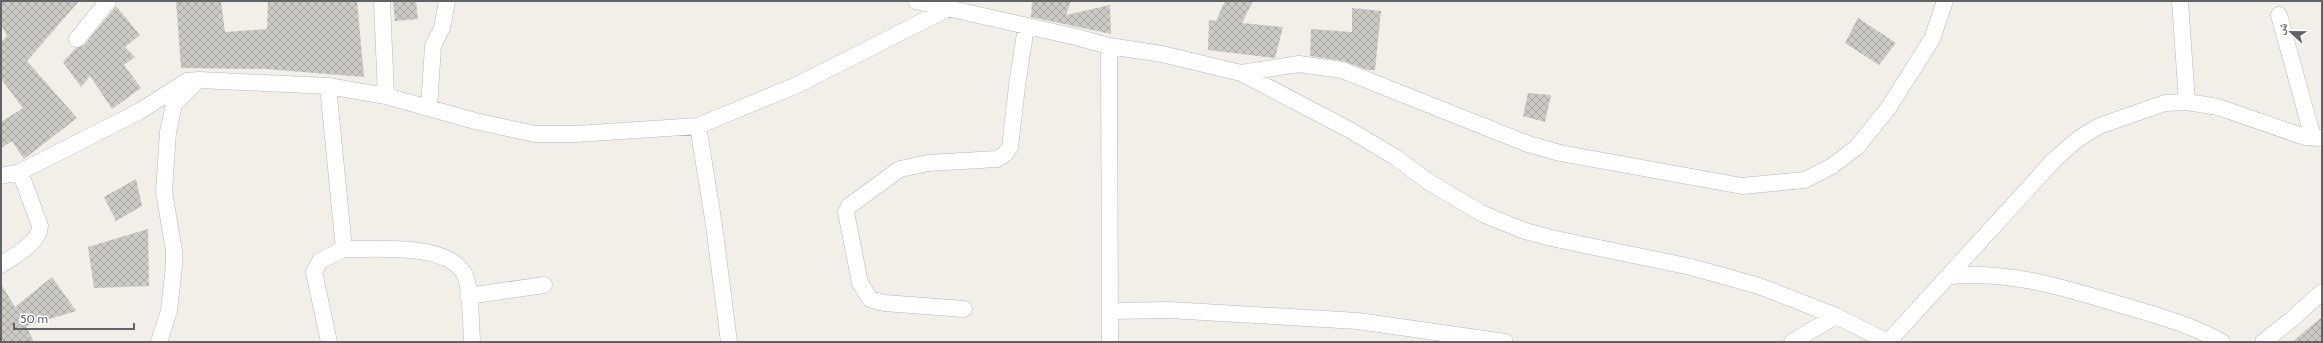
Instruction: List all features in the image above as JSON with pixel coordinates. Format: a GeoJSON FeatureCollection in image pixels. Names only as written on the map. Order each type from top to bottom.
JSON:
{"type":"FeatureCollection","features":[{"type":"Feature","properties":{"kind":"street"},"geometry":{"type":"LineString","coordinates":[[77,39],[108,1]]}},
{"type":"Feature","properties":{"kind":"street"},"geometry":{"type":"LineString","coordinates":[[382,1],[386,96]]}},
{"type":"Feature","properties":{"kind":"street"},"geometry":{"type":"LineString","coordinates":[[429,108],[433,46],[442,28],[448,1]]}},
{"type":"Feature","properties":{"kind":"street"},"geometry":{"type":"LineString","coordinates":[[916,1],[1026,27],[1064,34],[1109,46],[1162,54],[1241,74],[1348,129],[1395,157],[1439,188],[1490,217],[1525,231],[1552,238],[1691,267],[1759,286],[1836,316],[1888,342],[1950,276],[2055,159],[2078,139],[2099,126],[2165,103],[2186,102],[2218,106],[2318,138]]}},
{"type":"Feature","properties":{"kind":"street"},"geometry":{"type":"LineString","coordinates":[[1241,74],[1299,64],[1342,70],[1528,144],[1560,153],[1742,186],[1780,183],[1804,180],[1832,166],[1857,147],[1889,107],[1932,39],[1945,1]]}},
{"type":"Feature","properties":{"kind":"street"},"geometry":{"type":"LineString","coordinates":[[2180,1],[2186,102]]}},
{"type":"Feature","properties":{"kind":"street"},"geometry":{"type":"LineString","coordinates":[[1,176],[20,172],[128,117],[187,81],[199,80],[328,86],[386,96],[511,130],[535,134],[576,134],[698,126],[797,85],[949,8]]}},
{"type":"Feature","properties":{"kind":"street"},"geometry":{"type":"LineString","coordinates":[[2279,15],[2318,138]]}},
{"type":"Feature","properties":{"kind":"street"},"geometry":{"type":"LineString","coordinates":[[964,309],[884,304],[870,299],[860,283],[846,212],[849,206],[900,169],[928,163],[997,159],[1005,154],[1010,147],[1026,27]]}},
{"type":"Feature","properties":{"kind":"street"},"geometry":{"type":"LineString","coordinates":[[1109,46],[1110,342]]}},
{"type":"Feature","properties":{"kind":"street"},"geometry":{"type":"LineString","coordinates":[[159,342],[169,311],[174,266],[174,251],[164,192],[168,132],[174,104],[199,80]]}},
{"type":"Feature","properties":{"kind":"street"},"geometry":{"type":"LineString","coordinates":[[328,86],[344,249]]}},
{"type":"Feature","properties":{"kind":"street"},"geometry":{"type":"LineString","coordinates":[[698,126],[714,225],[729,342]]}},
{"type":"Feature","properties":{"kind":"street"},"geometry":{"type":"LineString","coordinates":[[1,265],[36,240],[40,233],[40,226],[20,172]]}},
{"type":"Feature","properties":{"kind":"street"},"geometry":{"type":"LineString","coordinates":[[329,342],[314,272],[320,261],[344,249],[422,251],[446,256],[463,272],[468,296],[472,342]]}},
{"type":"Feature","properties":{"kind":"street"},"geometry":{"type":"LineString","coordinates":[[1950,276],[2004,275],[2059,286],[2168,319],[2222,342]]}},
{"type":"Feature","properties":{"kind":"street"},"geometry":{"type":"LineString","coordinates":[[468,296],[544,285]]}},
{"type":"Feature","properties":{"kind":"street"},"geometry":{"type":"LineString","coordinates":[[2263,342],[2292,319],[2322,292]]}},
{"type":"Feature","properties":{"kind":"street"},"geometry":{"type":"LineString","coordinates":[[1110,311],[1169,310],[1358,321],[1505,342]]}},
{"type":"Feature","properties":{"kind":"street"},"geometry":{"type":"LineString","coordinates":[[1792,342],[1836,316]]}},
{"type":"Feature","properties":{"kind":"building"},"geometry":{"type":"Polygon","coordinates":[[[1,1],[79,1],[27,61],[77,118],[24,159],[12,141],[1,148],[1,122],[23,108],[1,79],[1,42],[7,36],[1,25],[1,1]]]}},
{"type":"Feature","properties":{"kind":"building"},"geometry":{"type":"Polygon","coordinates":[[[176,1],[221,1],[225,32],[267,29],[268,1],[357,1],[364,77],[266,69],[181,68],[176,1]]]}},
{"type":"Feature","properties":{"kind":"building"},"geometry":{"type":"Polygon","coordinates":[[[393,1],[416,1],[418,19],[395,21],[393,1]]]}},
{"type":"Feature","properties":{"kind":"building"},"geometry":{"type":"Polygon","coordinates":[[[1032,1],[1071,1],[1066,15],[1110,5],[1111,34],[1031,17],[1032,1]]]}},
{"type":"Feature","properties":{"kind":"building"},"geometry":{"type":"Polygon","coordinates":[[[1225,1],[1253,1],[1242,23],[1283,27],[1275,58],[1208,50],[1209,20],[1216,21],[1225,1]]]}},
{"type":"Feature","properties":{"kind":"building"},"geometry":{"type":"Polygon","coordinates":[[[116,6],[140,35],[125,47],[135,57],[124,65],[141,88],[112,109],[90,76],[81,87],[63,62],[76,48],[84,45],[116,6]]]}},
{"type":"Feature","properties":{"kind":"building"},"geometry":{"type":"Polygon","coordinates":[[[1352,8],[1381,11],[1375,70],[1368,70],[1343,61],[1310,56],[1311,29],[1352,32],[1352,8]]]}},
{"type":"Feature","properties":{"kind":"building"},"geometry":{"type":"Polygon","coordinates":[[[1858,18],[1896,43],[1879,65],[1845,43],[1858,18]]]}},
{"type":"Feature","properties":{"kind":"building"},"geometry":{"type":"Polygon","coordinates":[[[1528,93],[1551,95],[1545,122],[1523,116],[1528,93]]]}},
{"type":"Feature","properties":{"kind":"building"},"geometry":{"type":"Polygon","coordinates":[[[136,179],[142,206],[116,221],[104,197],[136,179]]]}},
{"type":"Feature","properties":{"kind":"building"},"geometry":{"type":"Polygon","coordinates":[[[148,229],[149,286],[94,288],[88,247],[148,229]]]}},
{"type":"Feature","properties":{"kind":"building"},"geometry":{"type":"Polygon","coordinates":[[[52,277],[76,311],[26,326],[34,342],[1,342],[1,284],[15,307],[52,277]]]}},
{"type":"Feature","properties":{"kind":"building"},"geometry":{"type":"Polygon","coordinates":[[[2322,317],[2322,342],[2292,342],[2322,317]]]}}]}
